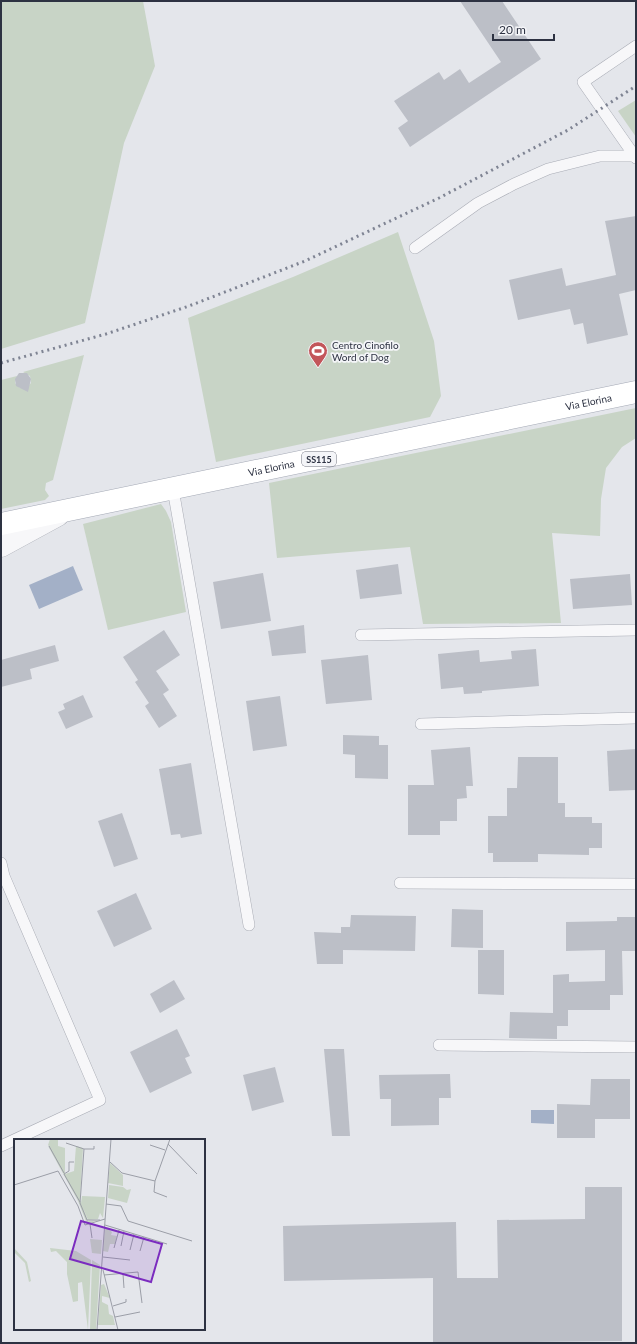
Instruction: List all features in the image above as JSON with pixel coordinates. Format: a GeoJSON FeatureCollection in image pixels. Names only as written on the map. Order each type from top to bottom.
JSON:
{"type":"FeatureCollection","features":[{"type":"Feature","properties":{"kind":"main road","name":"Via Elorina"},"geometry":{"type":"LineString","coordinates":[[1,524],[636,392]]}},
{"type":"Feature","properties":{"kind":"street"},"geometry":{"type":"LineString","coordinates":[[1,546],[64,511]]}},
{"type":"Feature","properties":{"kind":"lane"},"geometry":{"type":"LineString","coordinates":[[635,157],[583,82],[636,46]]}},
{"type":"Feature","properties":{"kind":"lane"},"geometry":{"type":"LineString","coordinates":[[415,248],[478,202],[548,169],[600,156],[635,157]]}},
{"type":"Feature","properties":{"kind":"lane"},"geometry":{"type":"LineString","coordinates":[[173,489],[249,925]]}},
{"type":"Feature","properties":{"kind":"lane"},"geometry":{"type":"LineString","coordinates":[[361,635],[636,630]]}},
{"type":"Feature","properties":{"kind":"lane"},"geometry":{"type":"LineString","coordinates":[[421,724],[636,718]]}},
{"type":"Feature","properties":{"kind":"lane"},"geometry":{"type":"LineString","coordinates":[[1,863],[2,876],[100,1100],[16,1139]]}},
{"type":"Feature","properties":{"kind":"lane"},"geometry":{"type":"LineString","coordinates":[[400,883],[636,884]]}},
{"type":"Feature","properties":{"kind":"lane"},"geometry":{"type":"LineString","coordinates":[[439,1045],[636,1047]]}},
{"type":"Feature","properties":{"kind":"lane"},"geometry":{"type":"LineString","coordinates":[[1,1146],[14,1140]]}},
{"type":"Feature","properties":{"kind":"green space"},"geometry":{"type":"Polygon","coordinates":[[[1,1],[143,1],[155,66],[124,143],[85,323],[1,349],[1,1]]]}},
{"type":"Feature","properties":{"kind":"green space"},"geometry":{"type":"Polygon","coordinates":[[[636,100],[636,137],[618,111],[636,100]]]}},
{"type":"Feature","properties":{"kind":"green space","name":"Centro Cinofilo Word of Dog"},"geometry":{"type":"Polygon","coordinates":[[[398,232],[434,341],[441,396],[430,417],[216,462],[188,318],[293,277],[398,232]]]}},
{"type":"Feature","properties":{"kind":"green space"},"geometry":{"type":"Polygon","coordinates":[[[84,355],[53,480],[46,483],[45,490],[49,496],[45,500],[1,509],[1,380],[17,376],[15,383],[20,388],[26,388],[31,383],[30,376],[23,372],[84,355]]]}},
{"type":"Feature","properties":{"kind":"green space"},"geometry":{"type":"Polygon","coordinates":[[[636,408],[636,438],[622,447],[606,468],[601,499],[600,536],[552,533],[561,623],[423,624],[410,547],[277,558],[269,483],[636,408]]]}},
{"type":"Feature","properties":{"kind":"green space"},"geometry":{"type":"Polygon","coordinates":[[[161,504],[171,522],[186,612],[108,630],[83,524],[161,504]]]}},
{"type":"Feature","properties":{"kind":"water"},"geometry":{"type":"Polygon","coordinates":[[[73,566],[83,590],[39,609],[29,585],[73,566]]]}},
{"type":"Feature","properties":{"kind":"water"},"geometry":{"type":"Polygon","coordinates":[[[531,1110],[554,1110],[554,1124],[531,1123],[531,1110]]]}},
{"type":"Feature","properties":{"kind":"building"},"geometry":{"type":"Polygon","coordinates":[[[460,1],[502,1],[541,59],[410,147],[398,128],[408,121],[394,101],[439,72],[444,80],[460,69],[469,83],[501,62],[460,1]]]}},
{"type":"Feature","properties":{"kind":"building"},"geometry":{"type":"Polygon","coordinates":[[[636,216],[636,290],[619,294],[628,335],[587,344],[583,323],[574,325],[570,309],[518,320],[509,280],[562,268],[566,286],[616,275],[605,221],[636,216]]]}},
{"type":"Feature","properties":{"kind":"building"},"geometry":{"type":"Polygon","coordinates":[[[19,373],[27,373],[31,379],[28,392],[16,386],[15,379],[19,373]]]}},
{"type":"Feature","properties":{"kind":"building"},"geometry":{"type":"Polygon","coordinates":[[[398,564],[402,594],[360,599],[356,570],[398,564]]]}},
{"type":"Feature","properties":{"kind":"building"},"geometry":{"type":"Polygon","coordinates":[[[263,573],[271,621],[221,629],[213,582],[263,573]]]}},
{"type":"Feature","properties":{"kind":"building"},"geometry":{"type":"Polygon","coordinates":[[[630,574],[632,605],[573,609],[570,579],[630,574]]]}},
{"type":"Feature","properties":{"kind":"building"},"geometry":{"type":"Polygon","coordinates":[[[304,625],[306,653],[272,656],[268,631],[304,625]]]}},
{"type":"Feature","properties":{"kind":"building"},"geometry":{"type":"Polygon","coordinates":[[[164,630],[180,655],[156,671],[169,690],[163,694],[177,716],[159,728],[145,706],[149,703],[135,682],[138,680],[123,657],[164,630]]]}},
{"type":"Feature","properties":{"kind":"building"},"geometry":{"type":"Polygon","coordinates":[[[55,645],[59,661],[30,669],[32,679],[1,687],[1,660],[55,645]]]}},
{"type":"Feature","properties":{"kind":"building"},"geometry":{"type":"Polygon","coordinates":[[[536,649],[539,686],[464,694],[463,687],[441,689],[438,654],[479,650],[480,662],[512,659],[511,651],[536,649]]]}},
{"type":"Feature","properties":{"kind":"building"},"geometry":{"type":"Polygon","coordinates":[[[368,655],[372,700],[326,704],[321,660],[368,655]]]}},
{"type":"Feature","properties":{"kind":"building"},"geometry":{"type":"Polygon","coordinates":[[[83,695],[93,717],[66,729],[58,712],[65,709],[63,704],[83,695]]]}},
{"type":"Feature","properties":{"kind":"building"},"geometry":{"type":"Polygon","coordinates":[[[280,696],[287,746],[253,751],[246,701],[280,696]]]}},
{"type":"Feature","properties":{"kind":"building"},"geometry":{"type":"Polygon","coordinates":[[[343,735],[379,736],[379,745],[388,745],[388,779],[355,778],[355,755],[343,754],[343,735]]]}},
{"type":"Feature","properties":{"kind":"building"},"geometry":{"type":"Polygon","coordinates":[[[470,747],[473,786],[466,786],[467,798],[457,799],[457,821],[440,821],[440,835],[408,835],[408,785],[434,785],[431,750],[470,747]]]}},
{"type":"Feature","properties":{"kind":"building"},"geometry":{"type":"Polygon","coordinates":[[[636,749],[636,790],[609,791],[607,751],[636,749]]]}},
{"type":"Feature","properties":{"kind":"building"},"geometry":{"type":"Polygon","coordinates":[[[518,757],[558,757],[558,803],[565,803],[565,817],[592,817],[592,823],[602,823],[602,848],[589,848],[589,855],[538,854],[538,862],[493,862],[493,853],[488,853],[488,816],[507,816],[507,788],[517,788],[518,757]]]}},
{"type":"Feature","properties":{"kind":"building"},"geometry":{"type":"Polygon","coordinates":[[[191,763],[202,834],[181,838],[180,834],[171,835],[159,769],[191,763]]]}},
{"type":"Feature","properties":{"kind":"building"},"geometry":{"type":"Polygon","coordinates":[[[122,813],[138,859],[114,867],[98,821],[122,813]]]}},
{"type":"Feature","properties":{"kind":"building"},"geometry":{"type":"Polygon","coordinates":[[[136,893],[152,929],[114,947],[97,911],[136,893]]]}},
{"type":"Feature","properties":{"kind":"building"},"geometry":{"type":"Polygon","coordinates":[[[452,909],[483,910],[483,948],[451,947],[452,909]]]}},
{"type":"Feature","properties":{"kind":"building"},"geometry":{"type":"Polygon","coordinates":[[[351,915],[416,916],[415,951],[343,950],[343,964],[317,964],[314,932],[341,933],[341,927],[350,927],[351,915]]]}},
{"type":"Feature","properties":{"kind":"building"},"geometry":{"type":"Polygon","coordinates":[[[617,917],[636,917],[636,951],[622,951],[623,995],[610,995],[610,1010],[568,1010],[568,1026],[557,1026],[557,1039],[509,1038],[510,1012],[553,1013],[553,975],[569,974],[569,982],[605,981],[605,950],[566,951],[566,922],[617,921],[617,917]]]}},
{"type":"Feature","properties":{"kind":"building"},"geometry":{"type":"Polygon","coordinates":[[[478,950],[504,950],[504,995],[478,994],[478,950]]]}},
{"type":"Feature","properties":{"kind":"building"},"geometry":{"type":"Polygon","coordinates":[[[174,980],[185,999],[160,1013],[150,994],[174,980]]]}},
{"type":"Feature","properties":{"kind":"building"},"geometry":{"type":"Polygon","coordinates":[[[177,1029],[190,1056],[185,1058],[192,1073],[150,1093],[130,1052],[177,1029]]]}},
{"type":"Feature","properties":{"kind":"building"},"geometry":{"type":"Polygon","coordinates":[[[324,1049],[344,1049],[350,1136],[332,1136],[324,1049]]]}},
{"type":"Feature","properties":{"kind":"building"},"geometry":{"type":"Polygon","coordinates":[[[275,1067],[284,1102],[252,1111],[243,1075],[275,1067]]]}},
{"type":"Feature","properties":{"kind":"building"},"geometry":{"type":"Polygon","coordinates":[[[450,1074],[451,1098],[439,1098],[439,1125],[391,1126],[391,1099],[380,1099],[379,1075],[450,1074]]]}},
{"type":"Feature","properties":{"kind":"building"},"geometry":{"type":"Polygon","coordinates":[[[591,1079],[630,1079],[630,1119],[595,1119],[595,1138],[557,1138],[557,1104],[590,1105],[591,1079]]]}},
{"type":"Feature","properties":{"kind":"building"},"geometry":{"type":"Polygon","coordinates":[[[585,1187],[622,1187],[622,1341],[433,1343],[433,1278],[284,1281],[283,1226],[456,1222],[457,1278],[498,1278],[497,1220],[585,1219],[585,1187]]]}},
{"type":"Feature","properties":{"kind":"railway"},"geometry":{"type":"LineString","coordinates":[[1,363],[106,334],[189,306],[305,261],[439,198],[568,130],[636,86]]}},
{"type":"Feature","properties":{"kind":"place","name":"Centro Cinofilo Word of Dog"},"geometry":{"type":"Point","coordinates":[318,368]}}]}
